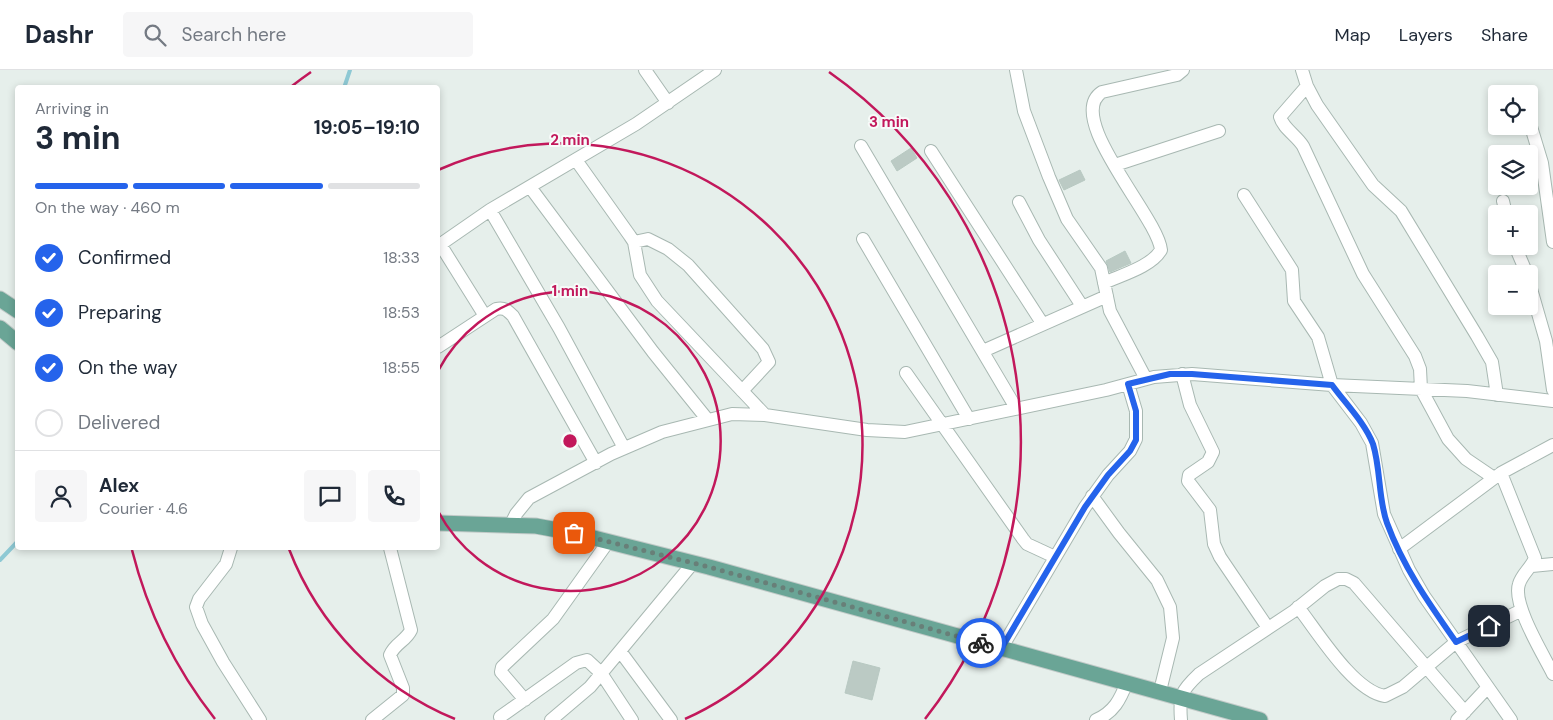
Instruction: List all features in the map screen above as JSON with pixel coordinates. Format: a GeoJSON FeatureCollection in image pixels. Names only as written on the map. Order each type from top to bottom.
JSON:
{"type":"FeatureCollection","features":[{"type":"Feature","properties":{"kind":"main road"},"geometry":{"type":"LineString","coordinates":[[0,299],[15,309]]}},
{"type":"Feature","properties":{"kind":"main road"},"geometry":{"type":"LineString","coordinates":[[0,328],[15,340]]}},
{"type":"Feature","properties":{"kind":"main road"},"geometry":{"type":"LineString","coordinates":[[440,523],[511,524],[546,528],[608,542],[693,563],[1260,720]]}},
{"type":"Feature","properties":{"kind":"street"},"geometry":{"type":"LineString","coordinates":[[645,70],[668,103]]}},
{"type":"Feature","properties":{"kind":"street"},"geometry":{"type":"LineString","coordinates":[[440,244],[490,210],[668,103],[715,70]]}},
{"type":"Feature","properties":{"kind":"street"},"geometry":{"type":"LineString","coordinates":[[1016,70],[1024,111],[1049,177],[1067,219],[1101,268],[1115,323],[1146,379]]}},
{"type":"Feature","properties":{"kind":"street"},"geometry":{"type":"LineString","coordinates":[[1104,282],[1139,267],[1158,255],[1161,250],[1154,232],[1101,140],[1091,112],[1095,96],[1110,89],[1177,75],[1183,70]]}},
{"type":"Feature","properties":{"kind":"street"},"geometry":{"type":"LineString","coordinates":[[1302,70],[1307,86],[1317,105],[1373,185],[1396,204],[1409,223],[1492,362],[1497,395]]}},
{"type":"Feature","properties":{"kind":"street"},"geometry":{"type":"LineString","coordinates":[[1307,86],[1280,117],[1282,124],[1294,133],[1303,146],[1363,274],[1416,356],[1420,369],[1421,389],[1441,428],[1457,450],[1497,476],[1533,550],[1535,558],[1532,566],[1519,582],[1517,591],[1522,610],[1553,674]]}},
{"type":"Feature","properties":{"kind":"street"},"geometry":{"type":"LineString","coordinates":[[1115,165],[1219,131]]}},
{"type":"Feature","properties":{"kind":"street"},"geometry":{"type":"LineString","coordinates":[[1536,135],[1548,161],[1553,242]]}},
{"type":"Feature","properties":{"kind":"street"},"geometry":{"type":"LineString","coordinates":[[861,146],[1016,408]]}},
{"type":"Feature","properties":{"kind":"street"},"geometry":{"type":"LineString","coordinates":[[931,151],[1042,324]]}},
{"type":"Feature","properties":{"kind":"street"},"geometry":{"type":"LineString","coordinates":[[576,160],[634,242],[640,275],[657,301],[764,415]]}},
{"type":"Feature","properties":{"kind":"street"},"geometry":{"type":"LineString","coordinates":[[530,187],[653,352],[707,419]]}},
{"type":"Feature","properties":{"kind":"street"},"geometry":{"type":"LineString","coordinates":[[1244,195],[1292,270],[1294,301],[1318,337],[1332,385],[1361,423],[1372,443],[1384,514],[1416,583],[1511,720]]}},
{"type":"Feature","properties":{"kind":"street"},"geometry":{"type":"LineString","coordinates":[[1503,201],[1504,205]]}},
{"type":"Feature","properties":{"kind":"street"},"geometry":{"type":"LineString","coordinates":[[1019,202],[1039,240],[1082,306]]}},
{"type":"Feature","properties":{"kind":"street"},"geometry":{"type":"LineString","coordinates":[[490,210],[559,328],[624,448]]}},
{"type":"Feature","properties":{"kind":"street"},"geometry":{"type":"LineString","coordinates":[[863,239],[969,419]]}},
{"type":"Feature","properties":{"kind":"street"},"geometry":{"type":"LineString","coordinates":[[634,242],[648,240],[677,256],[764,349],[769,362],[742,391]]}},
{"type":"Feature","properties":{"kind":"street"},"geometry":{"type":"LineString","coordinates":[[440,247],[485,316]]}},
{"type":"Feature","properties":{"kind":"street"},"geometry":{"type":"LineString","coordinates":[[983,350],[1107,296]]}},
{"type":"Feature","properties":{"kind":"street"},"geometry":{"type":"LineString","coordinates":[[440,347],[485,316],[502,307],[513,316],[596,463]]}},
{"type":"Feature","properties":{"kind":"street"},"geometry":{"type":"LineString","coordinates":[[1538,313],[1546,341],[1553,390]]}},
{"type":"Feature","properties":{"kind":"street"},"geometry":{"type":"LineString","coordinates":[[906,373],[1027,544],[1056,557]]}},
{"type":"Feature","properties":{"kind":"street"},"geometry":{"type":"LineString","coordinates":[[511,524],[521,506],[529,498],[624,448],[662,432],[732,414],[764,415],[884,431],[917,431],[1146,379],[1182,374],[1332,385],[1421,389],[1553,401]]}},
{"type":"Feature","properties":{"kind":"street"},"geometry":{"type":"LineString","coordinates":[[1182,374],[1190,405],[1213,452],[1208,462],[1189,476],[1188,481],[1210,510],[1214,544],[1220,557],[1268,628]]}},
{"type":"Feature","properties":{"kind":"street"},"geometry":{"type":"LineString","coordinates":[[1001,649],[1092,496],[1130,451],[1136,440],[1136,411],[1128,384]]}},
{"type":"Feature","properties":{"kind":"street"},"geometry":{"type":"LineString","coordinates":[[1399,549],[1497,476],[1553,445]]}},
{"type":"Feature","properties":{"kind":"street"},"geometry":{"type":"LineString","coordinates":[[1092,496],[1118,533],[1157,580],[1170,608],[1173,638],[1160,692]]}},
{"type":"Feature","properties":{"kind":"street"},"geometry":{"type":"LineString","coordinates":[[525,700],[504,678],[501,672],[502,667],[553,619],[608,542]]}},
{"type":"Feature","properties":{"kind":"street"},"geometry":{"type":"LineString","coordinates":[[230,550],[226,564],[199,599],[196,608],[202,624],[223,662],[260,720]]}},
{"type":"Feature","properties":{"kind":"street"},"geometry":{"type":"LineString","coordinates":[[372,720],[403,695],[403,688],[390,655],[393,647],[406,638],[411,630],[391,550]]}},
{"type":"Feature","properties":{"kind":"street"},"geometry":{"type":"LineString","coordinates":[[550,720],[584,694],[693,563]]}},
{"type":"Feature","properties":{"kind":"street"},"geometry":{"type":"LineString","coordinates":[[1532,566],[1553,564]]}},
{"type":"Feature","properties":{"kind":"street"},"geometry":{"type":"LineString","coordinates":[[1181,720],[1179,697],[1186,686],[1210,665],[1268,628],[1325,586],[1338,579],[1346,579],[1354,584],[1425,668],[1461,716],[1488,687]]}},
{"type":"Feature","properties":{"kind":"street"},"geometry":{"type":"LineString","coordinates":[[1298,607],[1345,668],[1369,690],[1378,695],[1393,693],[1456,642],[1522,610]]}},
{"type":"Feature","properties":{"kind":"street"},"geometry":{"type":"LineString","coordinates":[[620,651],[671,720]]}},
{"type":"Feature","properties":{"kind":"street"},"geometry":{"type":"LineString","coordinates":[[500,717],[582,660],[587,660],[602,673],[632,720]]}},
{"type":"Feature","properties":{"kind":"street"},"geometry":{"type":"LineString","coordinates":[[1096,720],[1113,710],[1120,701],[1126,682]]}},
{"type":"Feature","properties":{"kind":"building"},"geometry":{"type":"Polygon","coordinates":[[[911,148],[917,158],[897,171],[891,161],[911,148]]]}},
{"type":"Feature","properties":{"kind":"building"},"geometry":{"type":"Polygon","coordinates":[[[1080,170],[1085,180],[1064,190],[1059,180],[1080,170]]]}},
{"type":"Feature","properties":{"kind":"building"},"geometry":{"type":"Polygon","coordinates":[[[1125,251],[1131,263],[1110,272],[1106,261],[1125,251]]]}},
{"type":"Feature","properties":{"kind":"building"},"geometry":{"type":"Polygon","coordinates":[[[853,661],[880,668],[872,700],[845,693],[853,661]]]}},
{"type":"Feature","properties":{"kind":"waterway"},"geometry":{"type":"LineString","coordinates":[[345,85],[350,70]]}},
{"type":"Feature","properties":{"kind":"waterway"},"geometry":{"type":"LineString","coordinates":[[0,560],[15,544]]}},
{"type":"Feature","properties":{"kind":"way so far"},"geometry":{"type":"LineString","coordinates":[[574,533],[709,567],[981,643]]}},
{"type":"Feature","properties":{"kind":"route"},"geometry":{"type":"LineString","coordinates":[[981,643],[1001,649],[1096,490],[1130,451],[1136,440],[1138,426],[1136,411],[1128,384],[1170,374],[1332,385],[1361,423],[1372,443],[1384,514],[1388,526],[1424,596],[1456,642],[1489,626]]}}]}
